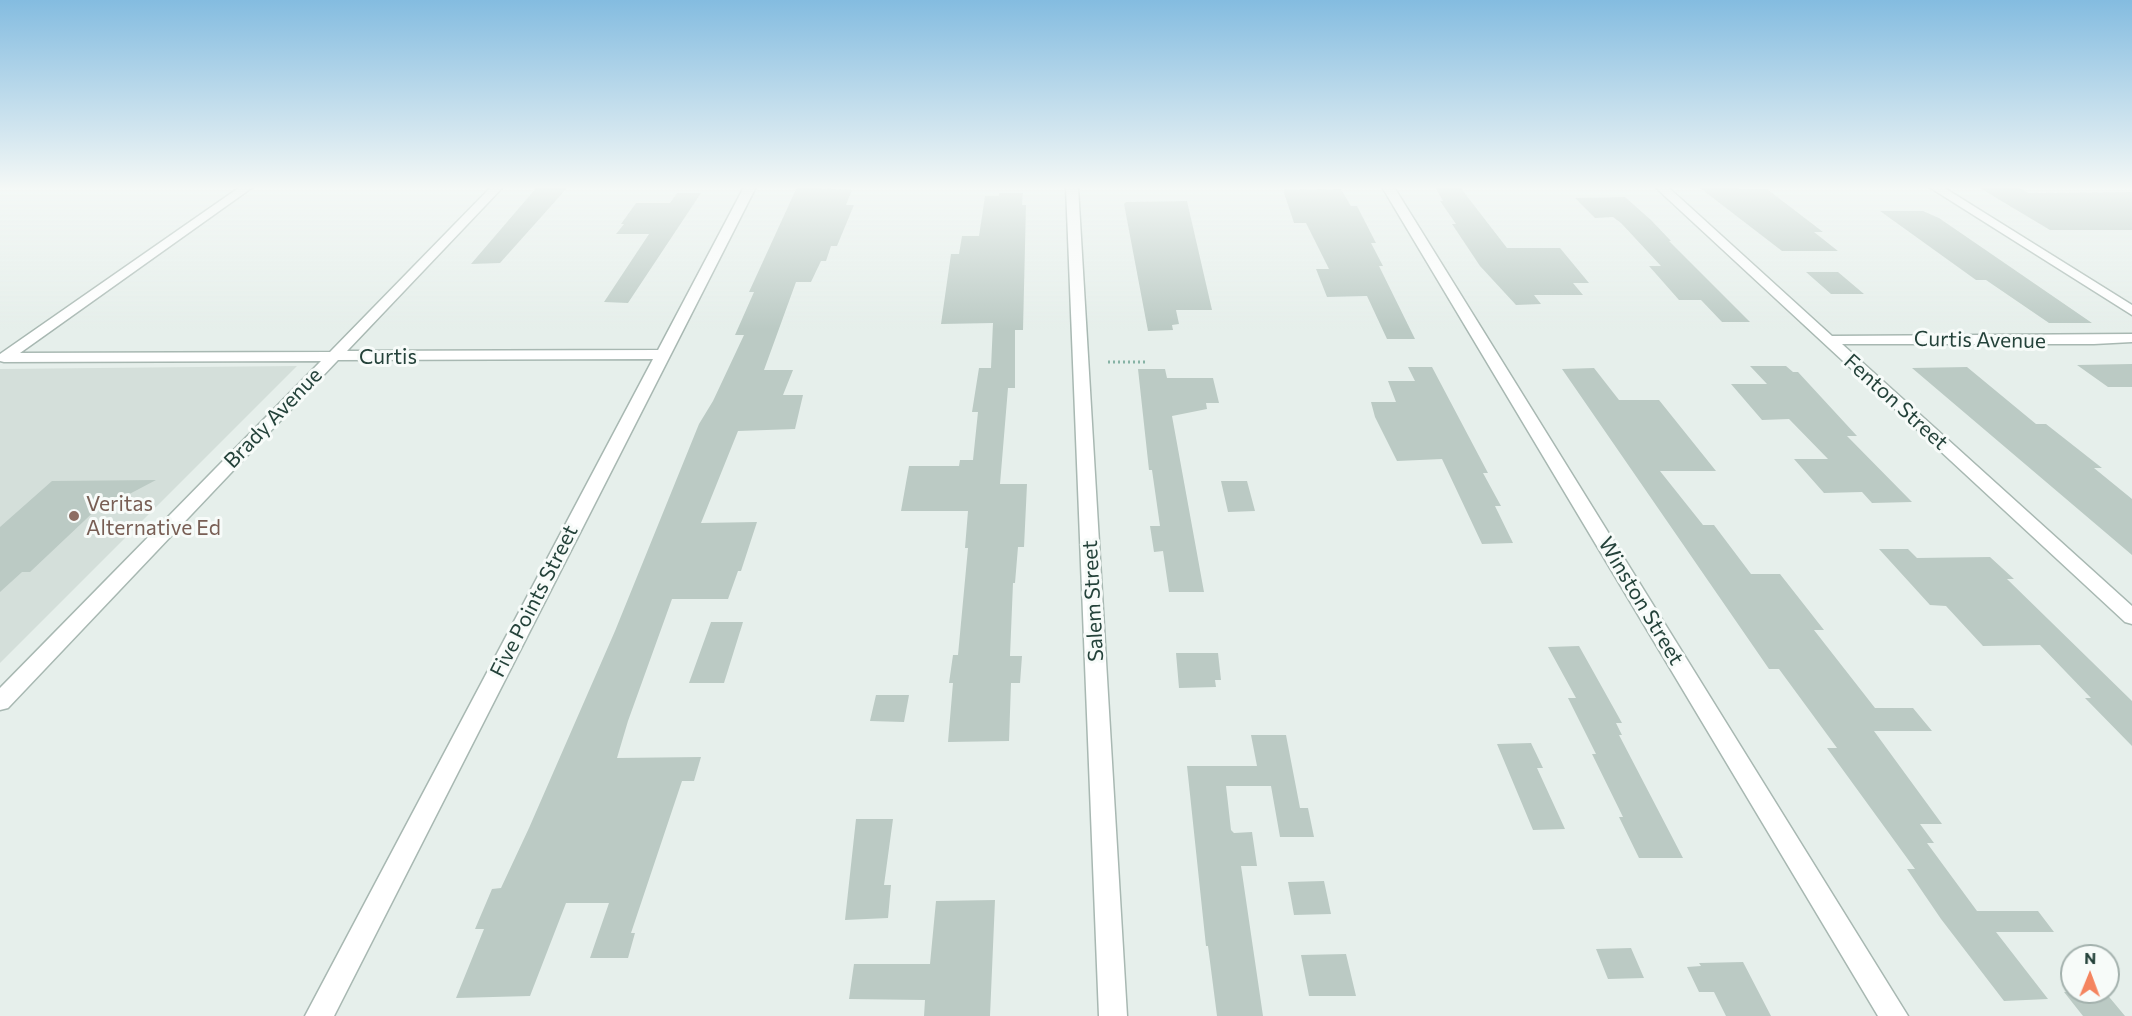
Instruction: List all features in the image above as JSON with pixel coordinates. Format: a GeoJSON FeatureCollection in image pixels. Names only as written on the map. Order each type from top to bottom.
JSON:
{"type":"FeatureCollection","features":[{"type":"Feature","properties":{"kind":"street","name":"Curtis"},"geometry":{"type":"LineString","coordinates":[[180,234],[4,358],[663,354]]}},
{"type":"Feature","properties":{"kind":"street","name":"Brady Avenue"},"geometry":{"type":"LineString","coordinates":[[0,702],[451,234]]}},
{"type":"Feature","properties":{"kind":"street","name":"Five Points Street"},"geometry":{"type":"LineString","coordinates":[[319,1016],[725,234]]}},
{"type":"Feature","properties":{"kind":"street","name":"Salem Street"},"geometry":{"type":"LineString","coordinates":[[1074,234],[1113,1016]]}},
{"type":"Feature","properties":{"kind":"street","name":"Winston Street"},"geometry":{"type":"LineString","coordinates":[[1417,234],[1894,1016]]}},
{"type":"Feature","properties":{"kind":"street","name":"Fenton Street"},"geometry":{"type":"LineString","coordinates":[[1713,234],[2132,617]]}},
{"type":"Feature","properties":{"kind":"street"},"geometry":{"type":"LineString","coordinates":[[2010,234],[2132,311]]}},
{"type":"Feature","properties":{"kind":"street","name":"Curtis Avenue"},"geometry":{"type":"LineString","coordinates":[[1828,340],[1966,338],[2062,342],[2132,338]]}},
{"type":"Feature","properties":{"kind":"path"},"geometry":{"type":"LineString","coordinates":[[1108,362],[1145,362]]}},
{"type":"Feature","properties":{"kind":"shaded area","name":"Veritas Alternative Ed"},"geometry":{"type":"Polygon","coordinates":[[[297,366],[0,663],[0,369],[297,366]]]}},
{"type":"Feature","properties":{"kind":"building"},"geometry":{"type":"Polygon","coordinates":[[[496,234],[526,234],[500,263],[471,264],[496,234]]]}},
{"type":"Feature","properties":{"kind":"building"},"geometry":{"type":"Polygon","coordinates":[[[649,234],[674,234],[628,303],[604,302],[649,234]]]}},
{"type":"Feature","properties":{"kind":"building"},"geometry":{"type":"Polygon","coordinates":[[[775,234],[842,234],[837,246],[831,246],[826,261],[821,261],[811,282],[796,282],[764,370],[793,370],[783,395],[803,395],[795,429],[738,431],[701,523],[757,522],[741,571],[738,571],[728,599],[672,599],[617,758],[701,757],[694,781],[682,781],[631,933],[635,933],[628,958],[590,958],[609,903],[566,903],[530,996],[456,998],[484,929],[475,929],[492,889],[501,888],[529,828],[615,631],[699,424],[713,401],[744,335],[735,335],[754,292],[749,292],[775,234]]]}},
{"type":"Feature","properties":{"kind":"building"},"geometry":{"type":"Polygon","coordinates":[[[1025,234],[1023,330],[1015,330],[1015,388],[1008,388],[1000,484],[1027,484],[1024,547],[1018,547],[1015,583],[1013,583],[1010,656],[1022,656],[1020,683],[1011,683],[1009,741],[948,742],[953,683],[949,683],[953,655],[958,655],[968,548],[965,548],[968,511],[901,511],[909,466],[959,466],[960,460],[973,460],[978,412],[972,412],[979,368],[991,368],[993,323],[941,324],[951,254],[959,254],[962,236],[1025,234]]]}},
{"type":"Feature","properties":{"kind":"building"},"geometry":{"type":"Polygon","coordinates":[[[1130,234],[1195,234],[1212,310],[1176,310],[1179,324],[1172,325],[1173,330],[1148,331],[1130,234]]]}},
{"type":"Feature","properties":{"kind":"building"},"geometry":{"type":"Polygon","coordinates":[[[1312,234],[1372,234],[1376,243],[1371,243],[1383,266],[1379,266],[1415,339],[1387,339],[1367,296],[1327,297],[1316,269],[1329,269],[1312,234]]]}},
{"type":"Feature","properties":{"kind":"building"},"geometry":{"type":"Polygon","coordinates":[[[1459,234],[1497,234],[1507,248],[1560,248],[1589,283],[1573,283],[1583,295],[1534,295],[1541,304],[1516,305],[1480,266],[1459,234]]]}},
{"type":"Feature","properties":{"kind":"building"},"geometry":{"type":"Polygon","coordinates":[[[1632,234],[1665,234],[1750,322],[1722,322],[1701,300],[1679,300],[1649,266],[1661,266],[1632,234]]]}},
{"type":"Feature","properties":{"kind":"building"},"geometry":{"type":"Polygon","coordinates":[[[1760,234],[1817,234],[1838,251],[1782,251],[1760,234]]]}},
{"type":"Feature","properties":{"kind":"building"},"geometry":{"type":"Polygon","coordinates":[[[1913,234],[1963,234],[2092,323],[2049,323],[1986,280],[1976,280],[1913,234]]]}},
{"type":"Feature","properties":{"kind":"building"},"geometry":{"type":"Polygon","coordinates":[[[1806,272],[1838,272],[1864,294],[1831,294],[1806,272]]]}},
{"type":"Feature","properties":{"kind":"building"},"geometry":{"type":"Polygon","coordinates":[[[2132,364],[2132,387],[2108,387],[2077,365],[2132,364]]]}},
{"type":"Feature","properties":{"kind":"building"},"geometry":{"type":"Polygon","coordinates":[[[1750,366],[1786,366],[1793,372],[1798,372],[1857,436],[1847,436],[1912,502],[1872,503],[1862,492],[1824,493],[1794,459],[1828,459],[1789,419],[1762,420],[1731,384],[1767,384],[1750,366]]]}},
{"type":"Feature","properties":{"kind":"building"},"geometry":{"type":"Polygon","coordinates":[[[1408,367],[1432,367],[1488,473],[1483,473],[1501,506],[1495,506],[1513,543],[1482,544],[1442,459],[1397,461],[1375,417],[1371,402],[1396,402],[1388,381],[1415,381],[1408,367]]]}},
{"type":"Feature","properties":{"kind":"building"},"geometry":{"type":"Polygon","coordinates":[[[1967,367],[2036,424],[2046,424],[2102,468],[2094,468],[2132,499],[2132,555],[1912,368],[1967,367]]]}},
{"type":"Feature","properties":{"kind":"building"},"geometry":{"type":"Polygon","coordinates":[[[1594,368],[1619,400],[1659,400],[1716,471],[1660,471],[1703,525],[1714,525],[1751,574],[1780,574],[1824,630],[1814,630],[1875,708],[1913,708],[1932,731],[1874,731],[1942,824],[1920,824],[1934,843],[1927,843],[1977,911],[2038,911],[2054,932],[1996,932],[2048,999],[2004,1001],[1941,919],[1907,869],[1915,869],[1827,748],[1837,748],[1779,669],[1769,669],[1562,369],[1594,368]]]}},
{"type":"Feature","properties":{"kind":"building"},"geometry":{"type":"Polygon","coordinates":[[[1138,369],[1165,369],[1167,378],[1213,378],[1219,403],[1206,403],[1207,409],[1172,416],[1204,592],[1169,592],[1163,551],[1154,552],[1150,526],[1160,526],[1152,470],[1149,470],[1138,369]]]}},
{"type":"Feature","properties":{"kind":"building"},"geometry":{"type":"Polygon","coordinates":[[[156,480],[118,500],[102,504],[30,572],[22,572],[0,592],[0,527],[52,481],[156,480]]]}},
{"type":"Feature","properties":{"kind":"building"},"geometry":{"type":"Polygon","coordinates":[[[1221,481],[1247,481],[1255,511],[1228,512],[1221,481]]]}},
{"type":"Feature","properties":{"kind":"building"},"geometry":{"type":"Polygon","coordinates":[[[1879,549],[1908,549],[1917,558],[1990,557],[2014,579],[2007,579],[2132,701],[2132,746],[2085,698],[2091,698],[2040,645],[1983,646],[1946,606],[1930,605],[1879,549]]]}},
{"type":"Feature","properties":{"kind":"building"},"geometry":{"type":"Polygon","coordinates":[[[711,622],[743,622],[724,683],[689,683],[711,622]]]}},
{"type":"Feature","properties":{"kind":"building"},"geometry":{"type":"Polygon","coordinates":[[[1579,646],[1622,723],[1616,723],[1622,735],[1619,735],[1683,858],[1639,858],[1619,817],[1623,817],[1592,754],[1596,754],[1568,698],[1576,698],[1548,647],[1579,646]]]}},
{"type":"Feature","properties":{"kind":"building"},"geometry":{"type":"Polygon","coordinates":[[[1176,653],[1218,653],[1221,680],[1215,680],[1216,687],[1179,688],[1176,653]]]}},
{"type":"Feature","properties":{"kind":"building"},"geometry":{"type":"Polygon","coordinates":[[[876,695],[909,695],[904,722],[870,721],[876,695]]]}},
{"type":"Feature","properties":{"kind":"building"},"geometry":{"type":"Polygon","coordinates":[[[1251,735],[1286,735],[1300,808],[1308,808],[1314,837],[1280,837],[1271,786],[1226,786],[1231,830],[1234,833],[1252,832],[1257,866],[1241,866],[1263,1016],[1217,1016],[1208,946],[1206,946],[1187,766],[1257,766],[1251,735]]]}},
{"type":"Feature","properties":{"kind":"building"},"geometry":{"type":"Polygon","coordinates":[[[1531,743],[1543,768],[1537,768],[1565,829],[1533,830],[1497,744],[1531,743]]]}},
{"type":"Feature","properties":{"kind":"building"},"geometry":{"type":"Polygon","coordinates":[[[856,819],[893,819],[884,885],[891,885],[888,918],[845,920],[856,819]]]}},
{"type":"Feature","properties":{"kind":"building"},"geometry":{"type":"Polygon","coordinates":[[[1324,881],[1331,914],[1294,915],[1288,882],[1324,881]]]}},
{"type":"Feature","properties":{"kind":"building"},"geometry":{"type":"Polygon","coordinates":[[[995,900],[990,1016],[924,1016],[925,1000],[849,999],[854,964],[930,964],[936,901],[995,900]]]}},
{"type":"Feature","properties":{"kind":"building"},"geometry":{"type":"Polygon","coordinates":[[[1631,948],[1644,978],[1608,979],[1596,949],[1631,948]]]}},
{"type":"Feature","properties":{"kind":"building"},"geometry":{"type":"Polygon","coordinates":[[[1346,954],[1356,996],[1309,996],[1301,955],[1346,954]]]}},
{"type":"Feature","properties":{"kind":"building"},"geometry":{"type":"Polygon","coordinates":[[[1743,962],[1771,1016],[1726,1016],[1714,992],[1699,992],[1687,967],[1701,966],[1699,963],[1743,962]]]}},
{"type":"Feature","properties":{"kind":"building"},"geometry":{"type":"Polygon","coordinates":[[[2074,1004],[2115,1004],[2125,1016],[2083,1016],[2074,1004]]]}},
{"type":"Feature","properties":{"kind":"place","name":"Veritas Alternative Ed"},"geometry":{"type":"Point","coordinates":[74,516]}}]}
